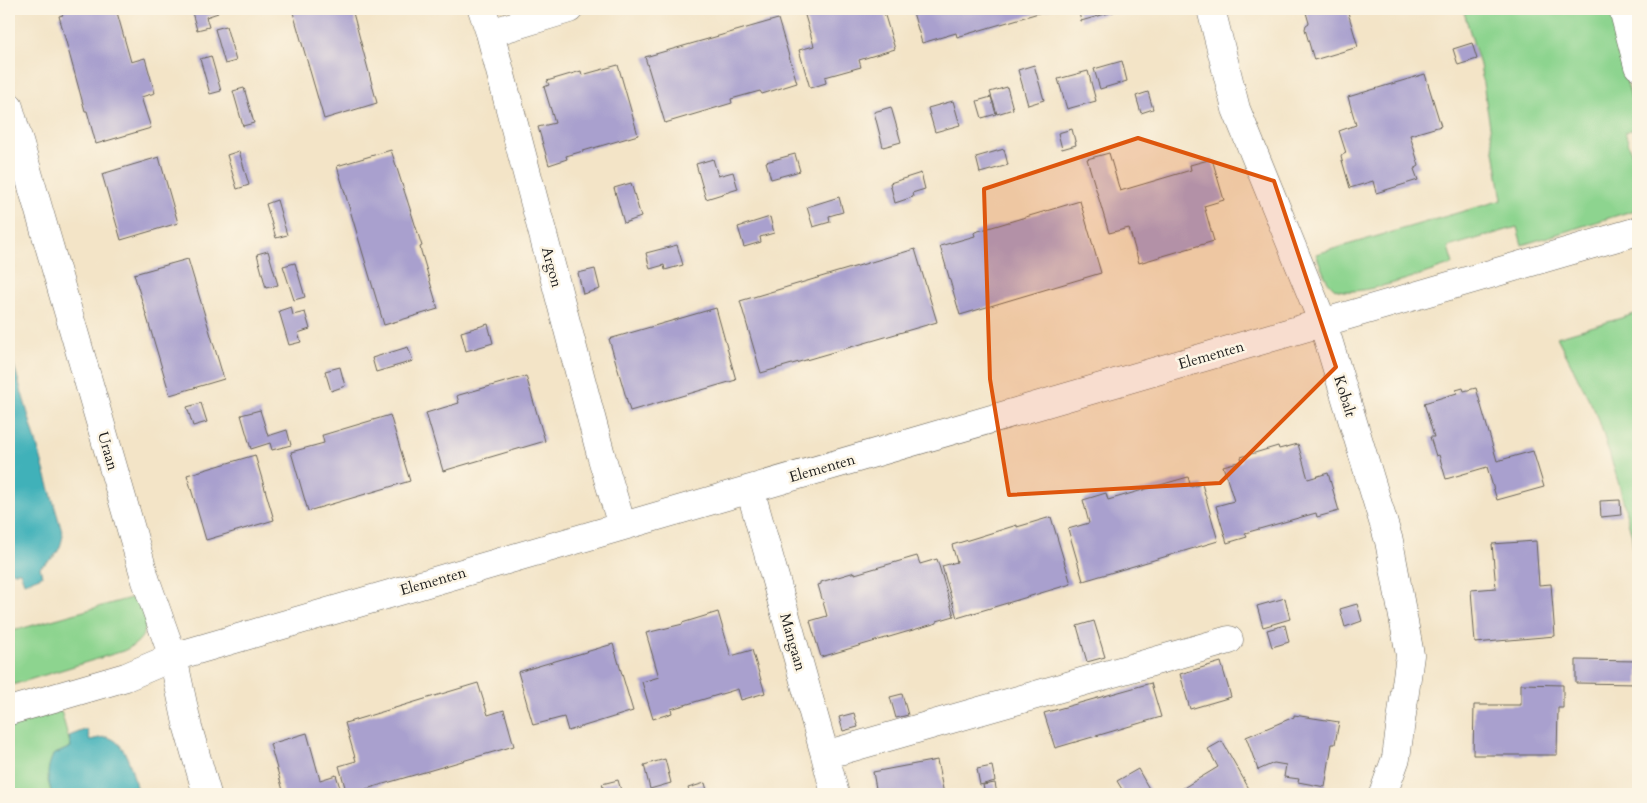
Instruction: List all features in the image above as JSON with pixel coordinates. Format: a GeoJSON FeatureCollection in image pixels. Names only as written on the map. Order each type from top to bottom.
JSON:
{"type":"FeatureCollection","features":[{"type":"Feature","properties":{"kind":"street"},"geometry":{"type":"LineString","coordinates":[[486,21],[569,9]]}},
{"type":"Feature","properties":{"kind":"street","name":"Kobalt"},"geometry":{"type":"LineString","coordinates":[[1211,9],[1236,109],[1323,323],[1389,541],[1410,655],[1396,758],[1383,794]]}},
{"type":"Feature","properties":{"kind":"street"},"geometry":{"type":"LineString","coordinates":[[1623,9],[1638,66]]}},
{"type":"Feature","properties":{"kind":"street","name":"Argon"},"geometry":{"type":"LineString","coordinates":[[486,21],[601,455],[622,526]]}},
{"type":"Feature","properties":{"kind":"street","name":"Uraan"},"geometry":{"type":"LineString","coordinates":[[9,107],[146,581],[173,657],[188,728],[208,794]]}},
{"type":"Feature","properties":{"kind":"street","name":"Elementen"},"geometry":{"type":"LineString","coordinates":[[9,711],[126,678],[173,657],[1638,231]]}},
{"type":"Feature","properties":{"kind":"street","name":"Mangaan"},"geometry":{"type":"LineString","coordinates":[[750,489],[826,755],[835,794]]}},
{"type":"Feature","properties":{"kind":"street"},"geometry":{"type":"LineString","coordinates":[[826,755],[1229,640]]}},
{"type":"Feature","properties":{"kind":"highlighted area"},"geometry":{"type":"Polygon","coordinates":[[[1138,138],[1274,181],[1336,367],[1220,483],[1009,495],[990,379],[984,189],[1138,138]]]}},
{"type":"Feature","properties":{"kind":"green space"},"geometry":{"type":"Polygon","coordinates":[[[1463,9],[1611,9],[1627,63],[1622,65],[1634,108],[1638,107],[1638,127],[1625,132],[1638,174],[1638,209],[1522,245],[1517,227],[1448,247],[1453,264],[1428,273],[1392,284],[1357,291],[1343,291],[1334,288],[1325,277],[1316,254],[1502,200],[1480,65],[1463,9]]]}},
{"type":"Feature","properties":{"kind":"green space"},"geometry":{"type":"Polygon","coordinates":[[[1638,313],[1638,605],[1632,537],[1620,488],[1598,417],[1557,337],[1638,313]]]}},
{"type":"Feature","properties":{"kind":"green space"},"geometry":{"type":"Polygon","coordinates":[[[141,595],[146,613],[146,628],[139,641],[132,646],[123,651],[9,686],[9,632],[141,595]]]}},
{"type":"Feature","properties":{"kind":"green space"},"geometry":{"type":"Polygon","coordinates":[[[61,711],[71,747],[53,755],[48,781],[52,794],[9,794],[9,727],[61,711]]]}},
{"type":"Feature","properties":{"kind":"water"},"geometry":{"type":"Polygon","coordinates":[[[9,348],[63,535],[56,554],[40,567],[42,576],[24,583],[20,572],[9,572],[9,348]]]}},
{"type":"Feature","properties":{"kind":"water"},"geometry":{"type":"Polygon","coordinates":[[[87,729],[90,740],[106,737],[120,745],[128,760],[138,794],[52,794],[48,774],[53,755],[71,747],[69,736],[87,729]]]}},
{"type":"Feature","properties":{"kind":"building"},"geometry":{"type":"Polygon","coordinates":[[[61,9],[116,9],[131,62],[145,58],[155,93],[141,97],[151,128],[96,144],[59,16],[63,15],[61,9]]]}},
{"type":"Feature","properties":{"kind":"building"},"geometry":{"type":"Polygon","coordinates":[[[191,9],[216,9],[218,13],[206,17],[209,27],[197,30],[191,9]]]}},
{"type":"Feature","properties":{"kind":"building"},"geometry":{"type":"Polygon","coordinates":[[[292,9],[352,9],[377,103],[324,119],[292,9]]]}},
{"type":"Feature","properties":{"kind":"building"},"geometry":{"type":"Polygon","coordinates":[[[815,9],[883,9],[895,49],[859,60],[861,67],[825,77],[826,83],[810,88],[799,50],[814,46],[804,12],[815,9]]]}},
{"type":"Feature","properties":{"kind":"building"},"geometry":{"type":"Polygon","coordinates":[[[912,9],[1052,9],[957,37],[956,33],[922,43],[912,9]]]}},
{"type":"Feature","properties":{"kind":"building"},"geometry":{"type":"Polygon","coordinates":[[[1078,9],[1123,9],[1081,21],[1078,9]]]}},
{"type":"Feature","properties":{"kind":"building"},"geometry":{"type":"Polygon","coordinates":[[[1305,9],[1347,9],[1358,47],[1314,60],[1305,29],[1309,23],[1305,9]]]}},
{"type":"Feature","properties":{"kind":"building"},"geometry":{"type":"Polygon","coordinates":[[[778,19],[797,83],[762,94],[760,91],[731,99],[732,103],[665,123],[645,57],[778,19]]]}},
{"type":"Feature","properties":{"kind":"building"},"geometry":{"type":"Polygon","coordinates":[[[226,26],[236,61],[225,64],[215,29],[226,26]]]}},
{"type":"Feature","properties":{"kind":"building"},"geometry":{"type":"Polygon","coordinates":[[[1472,43],[1477,59],[1458,65],[1453,49],[1472,43]]]}},
{"type":"Feature","properties":{"kind":"building"},"geometry":{"type":"Polygon","coordinates":[[[211,56],[221,91],[210,94],[200,59],[211,56]]]}},
{"type":"Feature","properties":{"kind":"building"},"geometry":{"type":"Polygon","coordinates":[[[1122,61],[1127,81],[1100,89],[1094,69],[1122,61]]]}},
{"type":"Feature","properties":{"kind":"building"},"geometry":{"type":"Polygon","coordinates":[[[618,65],[638,135],[566,156],[567,159],[549,165],[538,127],[555,123],[544,87],[549,85],[547,81],[581,71],[582,75],[618,65]]]}},
{"type":"Feature","properties":{"kind":"building"},"geometry":{"type":"Polygon","coordinates":[[[1034,65],[1044,100],[1028,105],[1018,70],[1034,65]]]}},
{"type":"Feature","properties":{"kind":"building"},"geometry":{"type":"Polygon","coordinates":[[[1088,71],[1096,101],[1067,109],[1058,79],[1088,71]]]}},
{"type":"Feature","properties":{"kind":"building"},"geometry":{"type":"Polygon","coordinates":[[[1425,74],[1441,126],[1410,135],[1419,166],[1414,169],[1418,180],[1376,193],[1373,181],[1350,188],[1341,157],[1346,153],[1339,131],[1356,125],[1348,97],[1425,74]]]}},
{"type":"Feature","properties":{"kind":"building"},"geometry":{"type":"Polygon","coordinates":[[[1007,87],[1013,109],[997,114],[990,92],[1007,87]]]}},
{"type":"Feature","properties":{"kind":"building"},"geometry":{"type":"Polygon","coordinates":[[[244,88],[254,123],[243,126],[233,91],[244,88]]]}},
{"type":"Feature","properties":{"kind":"building"},"geometry":{"type":"Polygon","coordinates":[[[1148,92],[1153,109],[1141,113],[1136,96],[1148,92]]]}},
{"type":"Feature","properties":{"kind":"building"},"geometry":{"type":"Polygon","coordinates":[[[991,97],[996,114],[982,118],[977,101],[991,97]]]}},
{"type":"Feature","properties":{"kind":"building"},"geometry":{"type":"Polygon","coordinates":[[[953,101],[960,125],[935,132],[928,108],[953,101]]]}},
{"type":"Feature","properties":{"kind":"building"},"geometry":{"type":"Polygon","coordinates":[[[891,107],[901,142],[883,147],[874,112],[891,107]]]}},
{"type":"Feature","properties":{"kind":"building"},"geometry":{"type":"Polygon","coordinates":[[[1072,129],[1076,145],[1062,149],[1058,133],[1072,129]]]}},
{"type":"Feature","properties":{"kind":"building"},"geometry":{"type":"Polygon","coordinates":[[[1004,149],[1008,165],[980,173],[976,157],[1004,149]]]}},
{"type":"Feature","properties":{"kind":"building"},"geometry":{"type":"Polygon","coordinates":[[[391,150],[422,246],[420,247],[421,251],[438,309],[384,325],[337,166],[391,150]]]}},
{"type":"Feature","properties":{"kind":"building"},"geometry":{"type":"Polygon","coordinates":[[[239,151],[249,185],[237,189],[227,155],[239,151]]]}},
{"type":"Feature","properties":{"kind":"building"},"geometry":{"type":"Polygon","coordinates":[[[1109,153],[1120,191],[1191,170],[1190,165],[1212,159],[1224,200],[1204,206],[1214,241],[1139,263],[1129,228],[1109,233],[1087,159],[1109,153]]]}},
{"type":"Feature","properties":{"kind":"building"},"geometry":{"type":"Polygon","coordinates":[[[795,154],[800,171],[771,179],[766,162],[795,154]]]}},
{"type":"Feature","properties":{"kind":"building"},"geometry":{"type":"Polygon","coordinates":[[[159,157],[178,223],[121,240],[102,174],[159,157]]]}},
{"type":"Feature","properties":{"kind":"building"},"geometry":{"type":"Polygon","coordinates":[[[713,159],[718,176],[733,172],[738,189],[706,199],[696,164],[713,159]]]}},
{"type":"Feature","properties":{"kind":"building"},"geometry":{"type":"Polygon","coordinates":[[[921,173],[925,189],[912,193],[913,197],[895,203],[890,183],[921,173]]]}},
{"type":"Feature","properties":{"kind":"building"},"geometry":{"type":"Polygon","coordinates":[[[631,183],[641,217],[624,223],[614,188],[631,183]]]}},
{"type":"Feature","properties":{"kind":"building"},"geometry":{"type":"Polygon","coordinates":[[[839,197],[843,212],[829,216],[830,222],[813,227],[807,207],[839,197]]]}},
{"type":"Feature","properties":{"kind":"building"},"geometry":{"type":"Polygon","coordinates":[[[277,200],[287,235],[276,238],[266,204],[277,200]]]}},
{"type":"Feature","properties":{"kind":"building"},"geometry":{"type":"Polygon","coordinates":[[[1080,201],[1101,273],[960,315],[940,246],[975,236],[975,232],[1080,201]]]}},
{"type":"Feature","properties":{"kind":"building"},"geometry":{"type":"Polygon","coordinates":[[[770,217],[774,233],[760,237],[761,242],[744,247],[738,227],[770,217]]]}},
{"type":"Feature","properties":{"kind":"building"},"geometry":{"type":"Polygon","coordinates":[[[677,245],[683,265],[665,270],[664,265],[650,269],[646,253],[677,245]]]}},
{"type":"Feature","properties":{"kind":"building"},"geometry":{"type":"Polygon","coordinates":[[[915,249],[937,322],[761,373],[740,301],[915,249]]]}},
{"type":"Feature","properties":{"kind":"building"},"geometry":{"type":"Polygon","coordinates":[[[268,251],[278,285],[266,288],[257,254],[268,251]]]}},
{"type":"Feature","properties":{"kind":"building"},"geometry":{"type":"Polygon","coordinates":[[[188,259],[224,379],[170,395],[134,274],[188,259]]]}},
{"type":"Feature","properties":{"kind":"building"},"geometry":{"type":"Polygon","coordinates":[[[295,263],[305,297],[294,300],[283,266],[295,263]]]}},
{"type":"Feature","properties":{"kind":"building"},"geometry":{"type":"Polygon","coordinates":[[[595,269],[600,289],[583,294],[578,273],[595,269]]]}},
{"type":"Feature","properties":{"kind":"building"},"geometry":{"type":"Polygon","coordinates":[[[291,307],[293,315],[305,312],[310,329],[298,333],[301,342],[289,345],[279,311],[291,307]]]}},
{"type":"Feature","properties":{"kind":"building"},"geometry":{"type":"Polygon","coordinates":[[[716,308],[736,380],[630,411],[609,339],[716,308]]]}},
{"type":"Feature","properties":{"kind":"building"},"geometry":{"type":"Polygon","coordinates":[[[488,324],[493,343],[466,351],[461,332],[488,324]]]}},
{"type":"Feature","properties":{"kind":"building"},"geometry":{"type":"Polygon","coordinates":[[[408,347],[413,361],[376,372],[372,358],[408,347]]]}},
{"type":"Feature","properties":{"kind":"building"},"geometry":{"type":"Polygon","coordinates":[[[340,367],[345,386],[331,391],[325,371],[340,367]]]}},
{"type":"Feature","properties":{"kind":"building"},"geometry":{"type":"Polygon","coordinates":[[[526,376],[545,441],[443,471],[426,413],[459,403],[457,396],[459,395],[526,376]]]}},
{"type":"Feature","properties":{"kind":"building"},"geometry":{"type":"Polygon","coordinates":[[[1463,388],[1464,391],[1476,388],[1497,461],[1533,451],[1544,487],[1497,500],[1487,467],[1446,479],[1439,455],[1436,456],[1430,437],[1434,437],[1424,403],[1457,393],[1456,390],[1463,388]]]}},
{"type":"Feature","properties":{"kind":"building"},"geometry":{"type":"Polygon","coordinates":[[[201,403],[207,422],[193,426],[187,407],[201,403]]]}},
{"type":"Feature","properties":{"kind":"building"},"geometry":{"type":"Polygon","coordinates":[[[260,410],[268,436],[287,430],[291,445],[272,450],[270,443],[251,449],[241,415],[260,410]]]}},
{"type":"Feature","properties":{"kind":"building"},"geometry":{"type":"Polygon","coordinates":[[[390,415],[410,481],[308,511],[291,452],[324,443],[322,435],[390,415]]]}},
{"type":"Feature","properties":{"kind":"building"},"geometry":{"type":"Polygon","coordinates":[[[1298,444],[1308,479],[1328,473],[1339,511],[1317,517],[1316,513],[1245,533],[1247,537],[1227,543],[1216,506],[1234,501],[1223,466],[1242,461],[1241,457],[1278,446],[1279,449],[1298,444]]]}},
{"type":"Feature","properties":{"kind":"building"},"geometry":{"type":"Polygon","coordinates":[[[255,455],[274,520],[206,540],[187,475],[255,455]]]}},
{"type":"Feature","properties":{"kind":"building"},"geometry":{"type":"Polygon","coordinates":[[[1188,477],[1191,487],[1202,484],[1218,541],[1083,581],[1068,529],[1089,523],[1083,500],[1106,493],[1108,500],[1188,477]]]}},
{"type":"Feature","properties":{"kind":"building"},"geometry":{"type":"Polygon","coordinates":[[[1620,500],[1621,515],[1601,517],[1600,501],[1620,500]]]}},
{"type":"Feature","properties":{"kind":"building"},"geometry":{"type":"Polygon","coordinates":[[[1051,517],[1071,584],[957,618],[942,566],[957,562],[952,545],[1017,525],[1017,527],[1051,517]]]}},
{"type":"Feature","properties":{"kind":"building"},"geometry":{"type":"Polygon","coordinates":[[[1536,541],[1539,585],[1551,584],[1555,636],[1475,643],[1471,590],[1496,588],[1492,544],[1536,541]]]}},
{"type":"Feature","properties":{"kind":"building"},"geometry":{"type":"Polygon","coordinates":[[[917,556],[920,564],[937,559],[954,616],[937,621],[937,623],[821,657],[810,621],[827,616],[818,585],[821,582],[855,572],[855,574],[917,556]]]}},
{"type":"Feature","properties":{"kind":"building"},"geometry":{"type":"Polygon","coordinates":[[[1285,598],[1290,619],[1263,627],[1257,606],[1285,598]]]}},
{"type":"Feature","properties":{"kind":"building"},"geometry":{"type":"Polygon","coordinates":[[[1357,604],[1362,621],[1345,627],[1340,609],[1357,604]]]}},
{"type":"Feature","properties":{"kind":"building"},"geometry":{"type":"Polygon","coordinates":[[[718,612],[731,656],[752,650],[765,693],[741,700],[738,689],[671,709],[672,713],[653,719],[642,682],[659,677],[646,633],[683,624],[718,612]]]}},
{"type":"Feature","properties":{"kind":"building"},"geometry":{"type":"Polygon","coordinates":[[[1094,621],[1105,657],[1087,662],[1077,626],[1094,621]]]}},
{"type":"Feature","properties":{"kind":"building"},"geometry":{"type":"Polygon","coordinates":[[[1285,625],[1289,642],[1272,647],[1267,630],[1285,625]]]}},
{"type":"Feature","properties":{"kind":"building"},"geometry":{"type":"Polygon","coordinates":[[[613,644],[633,711],[568,731],[564,717],[533,725],[518,672],[613,644]]]}},
{"type":"Feature","properties":{"kind":"building"},"geometry":{"type":"Polygon","coordinates":[[[1576,660],[1638,661],[1638,684],[1576,683],[1576,660]]]}},
{"type":"Feature","properties":{"kind":"building"},"geometry":{"type":"Polygon","coordinates":[[[1221,662],[1231,697],[1190,709],[1180,674],[1221,662]]]}},
{"type":"Feature","properties":{"kind":"building"},"geometry":{"type":"Polygon","coordinates":[[[478,683],[488,715],[504,710],[514,746],[366,789],[367,794],[347,794],[339,766],[356,761],[345,723],[478,683]]]}},
{"type":"Feature","properties":{"kind":"building"},"geometry":{"type":"Polygon","coordinates":[[[1151,683],[1161,717],[1055,748],[1044,713],[1151,683]]]}},
{"type":"Feature","properties":{"kind":"building"},"geometry":{"type":"Polygon","coordinates":[[[1521,684],[1563,685],[1563,708],[1558,708],[1557,755],[1473,755],[1474,705],[1521,705],[1521,684]]]}},
{"type":"Feature","properties":{"kind":"building"},"geometry":{"type":"Polygon","coordinates":[[[902,694],[908,715],[896,718],[890,697],[902,694]]]}},
{"type":"Feature","properties":{"kind":"building"},"geometry":{"type":"Polygon","coordinates":[[[854,713],[858,727],[843,731],[839,717],[854,713]]]}},
{"type":"Feature","properties":{"kind":"building"},"geometry":{"type":"Polygon","coordinates":[[[1294,715],[1339,722],[1335,744],[1332,744],[1325,787],[1298,782],[1299,779],[1284,777],[1286,765],[1274,763],[1258,770],[1246,737],[1294,717],[1294,715]]]}},
{"type":"Feature","properties":{"kind":"building"},"geometry":{"type":"Polygon","coordinates":[[[307,733],[320,780],[336,775],[342,794],[284,794],[270,744],[307,733]]]}},
{"type":"Feature","properties":{"kind":"building"},"geometry":{"type":"Polygon","coordinates":[[[1222,741],[1252,794],[1176,794],[1218,767],[1208,749],[1222,741]]]}},
{"type":"Feature","properties":{"kind":"building"},"geometry":{"type":"Polygon","coordinates":[[[665,759],[671,783],[650,789],[644,765],[665,759]]]}},
{"type":"Feature","properties":{"kind":"building"},"geometry":{"type":"Polygon","coordinates":[[[937,760],[944,794],[877,794],[873,772],[937,760]]]}},
{"type":"Feature","properties":{"kind":"building"},"geometry":{"type":"Polygon","coordinates":[[[992,766],[995,781],[980,785],[977,769],[992,766]]]}},
{"type":"Feature","properties":{"kind":"building"},"geometry":{"type":"Polygon","coordinates":[[[1138,769],[1152,794],[1121,794],[1123,791],[1117,781],[1138,769]]]}},
{"type":"Feature","properties":{"kind":"building"},"geometry":{"type":"Polygon","coordinates":[[[618,780],[622,794],[605,794],[602,784],[618,780]]]}},
{"type":"Feature","properties":{"kind":"building"},"geometry":{"type":"Polygon","coordinates":[[[705,783],[708,794],[690,794],[688,788],[705,783]]]}},
{"type":"Feature","properties":{"kind":"building"},"geometry":{"type":"Polygon","coordinates":[[[995,783],[997,794],[985,794],[983,785],[995,783]]]}}]}
